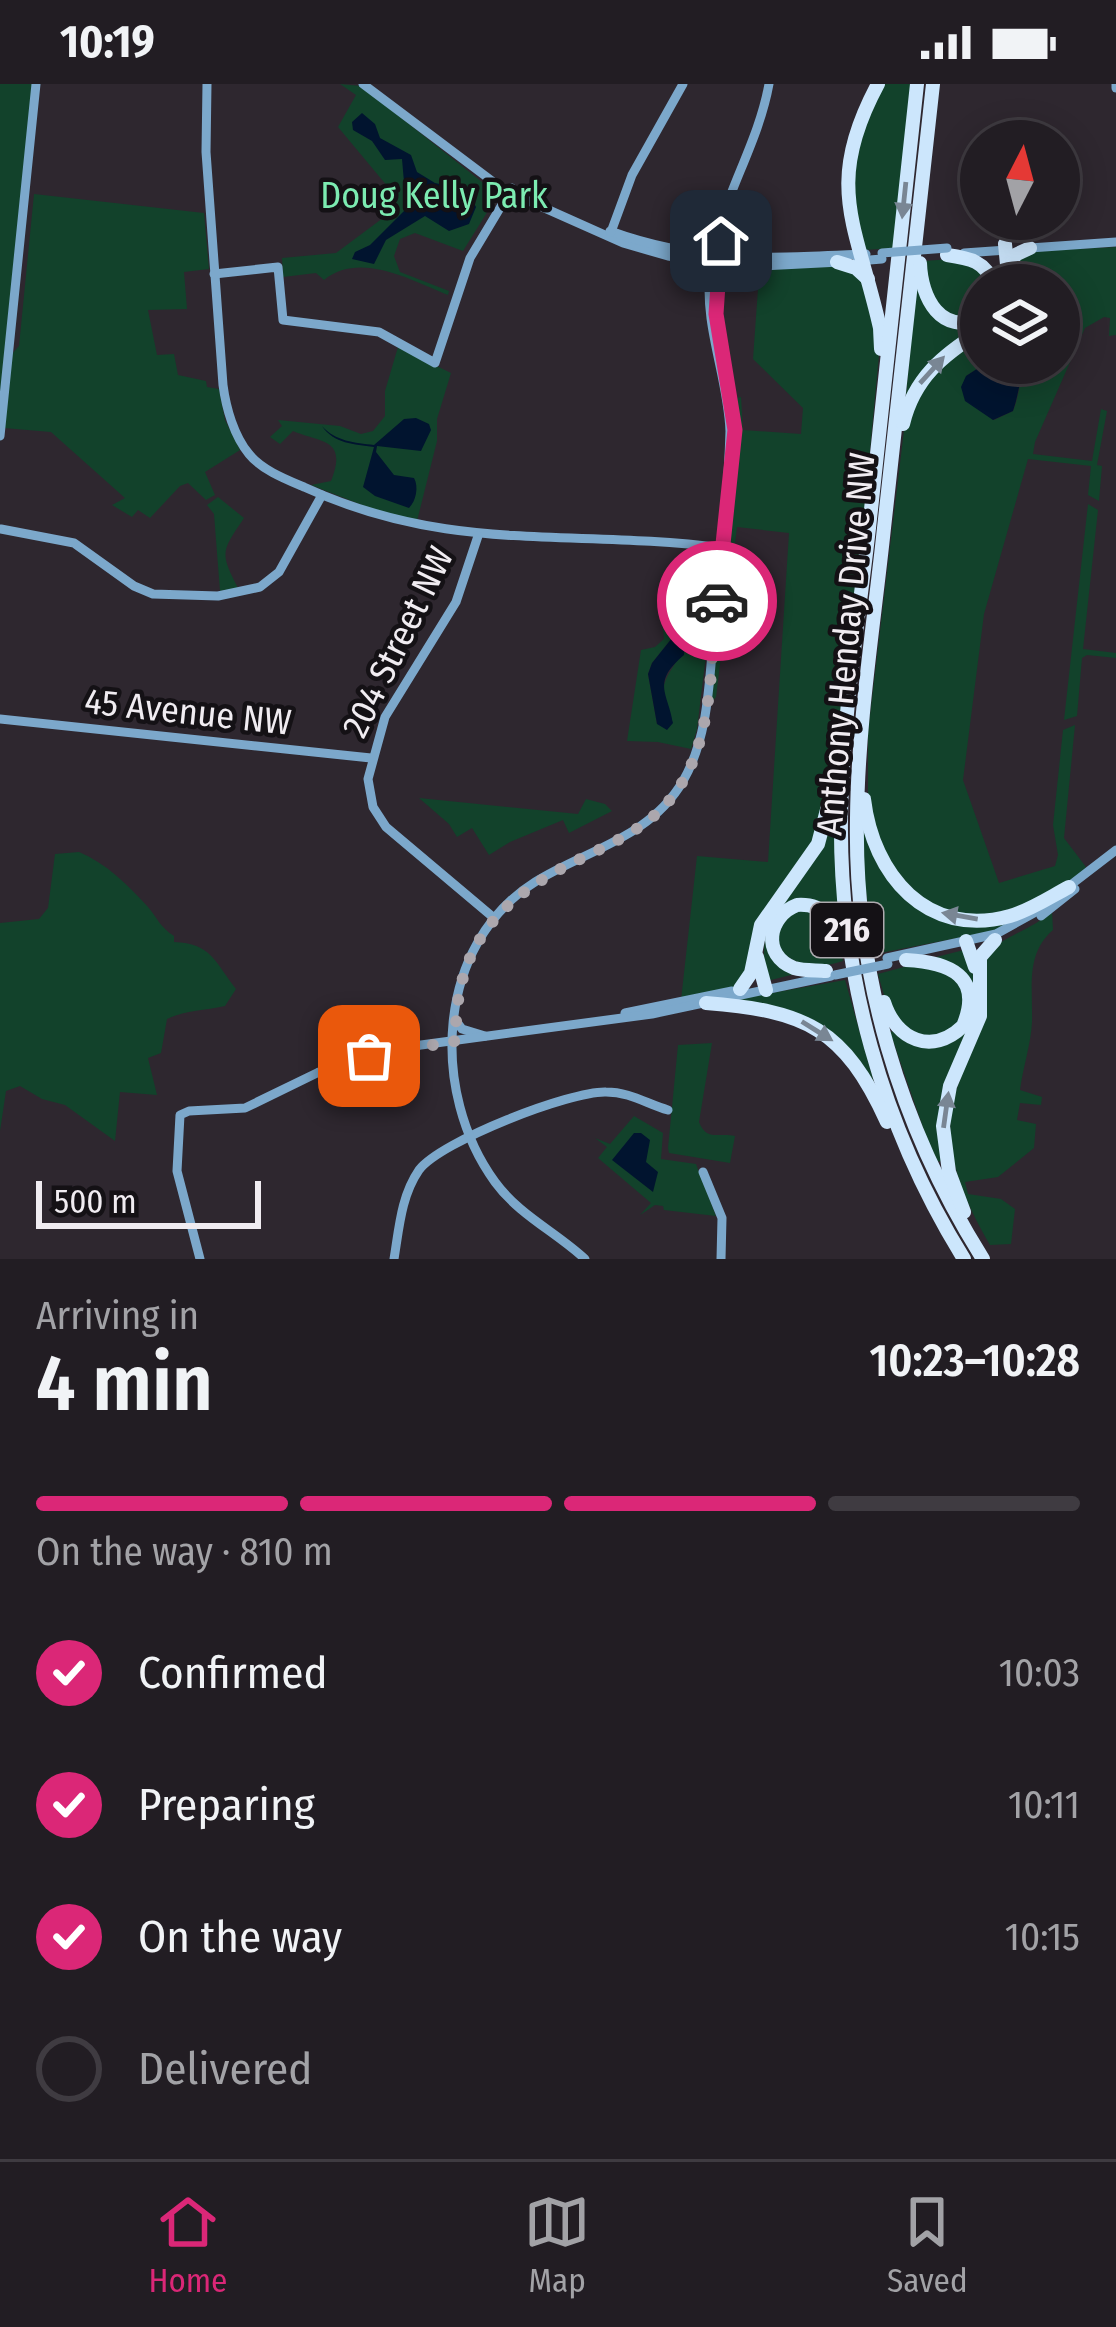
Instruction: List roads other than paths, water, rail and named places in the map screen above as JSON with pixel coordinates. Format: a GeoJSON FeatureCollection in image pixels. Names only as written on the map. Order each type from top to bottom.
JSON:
{"type":"FeatureCollection","features":[{"type":"Feature","properties":{"kind":"highway"},"geometry":{"type":"LineString","coordinates":[[868,278],[853,258],[856,234],[848,199],[848,162],[856,129],[878,84]]}},
{"type":"Feature","properties":{"kind":"highway","name":"Anthony Henday Drive NW"},"geometry":{"type":"LineString","coordinates":[[917,84],[841,825],[847,927],[870,1044],[907,1149],[961,1259]]}},
{"type":"Feature","properties":{"kind":"highway","name":"Anthony Henday Drive NW"},"geometry":{"type":"LineString","coordinates":[[933,84],[864,719],[857,851],[867,954],[890,1057],[925,1151],[986,1259]]}},
{"type":"Feature","properties":{"kind":"highway"},"geometry":{"type":"LineString","coordinates":[[926,151],[920,259],[923,292],[933,309],[947,320],[960,322]]}},
{"type":"Feature","properties":{"kind":"highway"},"geometry":{"type":"LineString","coordinates":[[1002,248],[1002,264]]}},
{"type":"Feature","properties":{"kind":"highway"},"geometry":{"type":"LineString","coordinates":[[1011,264],[1016,255],[1030,248]]}},
{"type":"Feature","properties":{"kind":"highway"},"geometry":{"type":"LineString","coordinates":[[947,251],[980,264]]}},
{"type":"Feature","properties":{"kind":"highway"},"geometry":{"type":"LineString","coordinates":[[853,258],[868,278],[881,342],[875,468]]}},
{"type":"Feature","properties":{"kind":"highway"},"geometry":{"type":"LineString","coordinates":[[888,494],[906,410],[936,362],[960,345]]}},
{"type":"Feature","properties":{"kind":"highway"},"geometry":{"type":"LineString","coordinates":[[740,989],[751,973],[764,918],[811,857],[824,832],[839,738],[850,702]]}},
{"type":"Feature","properties":{"kind":"highway"},"geometry":{"type":"LineString","coordinates":[[864,719],[864,790],[872,843],[885,868],[913,898],[945,915],[987,920],[1019,913],[1069,886]]}},
{"type":"Feature","properties":{"kind":"highway"},"geometry":{"type":"LineString","coordinates":[[857,851],[870,942],[890,1018],[905,1036],[924,1043],[954,1035],[963,1026],[969,1007],[963,980],[944,964],[906,960]]}},
{"type":"Feature","properties":{"kind":"highway"},"geometry":{"type":"LineString","coordinates":[[831,972],[794,968],[776,952],[773,926],[789,907],[814,906],[834,922],[869,1060],[907,1149]]}},
{"type":"Feature","properties":{"kind":"highway"},"geometry":{"type":"LineString","coordinates":[[756,940],[765,987]]}},
{"type":"Feature","properties":{"kind":"highway"},"geometry":{"type":"LineString","coordinates":[[986,1259],[954,1189],[943,1139],[946,1099],[977,1027],[980,957],[995,940]]}},
{"type":"Feature","properties":{"kind":"highway"},"geometry":{"type":"LineString","coordinates":[[968,944],[981,996]]}},
{"type":"Feature","properties":{"kind":"highway"},"geometry":{"type":"LineString","coordinates":[[706,1003],[787,1014],[844,1050],[868,1081],[912,1178],[961,1259]]}},
{"type":"Feature","properties":{"kind":"main road"},"geometry":{"type":"LineString","coordinates":[[0,436],[36,84]]}},
{"type":"Feature","properties":{"kind":"main road"},"geometry":{"type":"LineString","coordinates":[[207,84],[206,152],[225,398],[243,445],[262,466],[319,494],[395,521],[478,536],[623,541],[722,551]]}},
{"type":"Feature","properties":{"kind":"main road"},"geometry":{"type":"LineString","coordinates":[[363,84],[508,189],[668,256],[757,268],[1116,239]]}},
{"type":"Feature","properties":{"kind":"main road"},"geometry":{"type":"LineString","coordinates":[[613,236],[640,163],[683,84]]}},
{"type":"Feature","properties":{"kind":"main road"},"geometry":{"type":"LineString","coordinates":[[585,1259],[512,1201],[494,1180],[472,1139],[457,1090],[453,1012],[472,952],[494,918],[532,884],[632,833],[676,791],[701,735],[727,506],[730,412],[711,328],[714,260],[726,201],[755,138],[770,84]]}},
{"type":"Feature","properties":{"kind":"main road"},"geometry":{"type":"LineString","coordinates":[[714,260],[731,203],[759,144],[770,84]]}},
{"type":"Feature","properties":{"kind":"main road"},"geometry":{"type":"LineString","coordinates":[[214,274],[278,267],[282,319],[379,332],[432,361],[470,258],[508,189]]}},
{"type":"Feature","properties":{"kind":"main road"},"geometry":{"type":"LineString","coordinates":[[683,251],[704,246],[717,232]]}},
{"type":"Feature","properties":{"kind":"main road"},"geometry":{"type":"LineString","coordinates":[[613,236],[714,260]]}},
{"type":"Feature","properties":{"kind":"main road"},"geometry":{"type":"LineString","coordinates":[[1002,248],[1116,239]]}},
{"type":"Feature","properties":{"kind":"main road"},"geometry":{"type":"LineString","coordinates":[[1,529],[74,543],[153,594],[242,593],[269,581],[287,562],[319,494]]}},
{"type":"Feature","properties":{"kind":"main road","name":"204 Street NW"},"geometry":{"type":"LineString","coordinates":[[478,536],[456,602],[398,693],[371,758],[370,798],[395,835],[494,918]]}},
{"type":"Feature","properties":{"kind":"main road","name":"45 Avenue NW"},"geometry":{"type":"LineString","coordinates":[[0,719],[371,758]]}},
{"type":"Feature","properties":{"kind":"main road"},"geometry":{"type":"LineString","coordinates":[[888,961],[968,944],[1012,928],[1116,853]]}},
{"type":"Feature","properties":{"kind":"main road"},"geometry":{"type":"LineString","coordinates":[[200,1259],[177,1171],[181,1113],[244,1108],[319,1072],[421,1045],[706,1003],[831,972],[995,940],[1030,925],[1116,853]]}},
{"type":"Feature","properties":{"kind":"main road"},"geometry":{"type":"LineString","coordinates":[[460,986],[454,1041],[472,1139]]}},
{"type":"Feature","properties":{"kind":"main road"},"geometry":{"type":"LineString","coordinates":[[585,1022],[765,987]]}},
{"type":"Feature","properties":{"kind":"main road"},"geometry":{"type":"LineString","coordinates":[[456,1022],[485,1038]]}},
{"type":"Feature","properties":{"kind":"main road"},"geometry":{"type":"LineString","coordinates":[[460,1073],[463,1048],[485,1038]]}},
{"type":"Feature","properties":{"kind":"main road"},"geometry":{"type":"LineString","coordinates":[[394,1259],[402,1209],[414,1178],[438,1151],[592,1093],[632,1095],[668,1109]]}},
{"type":"Feature","properties":{"kind":"main road"},"geometry":{"type":"LineString","coordinates":[[703,1172],[722,1218],[722,1259]]}},
{"type":"Feature","properties":{"kind":"water"},"geometry":{"type":"Polygon","coordinates":[[[362,113],[375,124],[380,138],[411,155],[417,172],[435,183],[467,190],[476,207],[469,224],[449,231],[425,216],[386,240],[374,264],[352,259],[415,200],[404,182],[402,159],[385,160],[372,141],[353,130],[352,122],[362,113]]]}},
{"type":"Feature","properties":{"kind":"water"},"geometry":{"type":"Polygon","coordinates":[[[1020,384],[1013,411],[993,420],[965,401],[961,387],[1020,384]]]}},
{"type":"Feature","properties":{"kind":"water"},"geometry":{"type":"Polygon","coordinates":[[[416,418],[431,430],[421,451],[377,446],[376,452],[394,475],[414,478],[416,494],[409,508],[363,487],[374,447],[338,440],[322,426],[339,438],[374,445],[404,419],[416,418]]]}},
{"type":"Feature","properties":{"kind":"water"},"geometry":{"type":"Polygon","coordinates":[[[694,560],[695,608],[686,621],[685,637],[702,640],[685,640],[684,655],[668,673],[666,695],[673,723],[667,730],[657,724],[648,674],[672,638],[676,614],[692,601],[694,560]]]}},
{"type":"Feature","properties":{"kind":"water"},"geometry":{"type":"Polygon","coordinates":[[[634,1133],[650,1140],[646,1162],[658,1172],[653,1192],[612,1160],[634,1133]]]}},
{"type":"Feature","properties":{"kind":"park label","name":"Doug Kelly Park"},"geometry":{"type":"Point","coordinates":[434,196]}}]}
